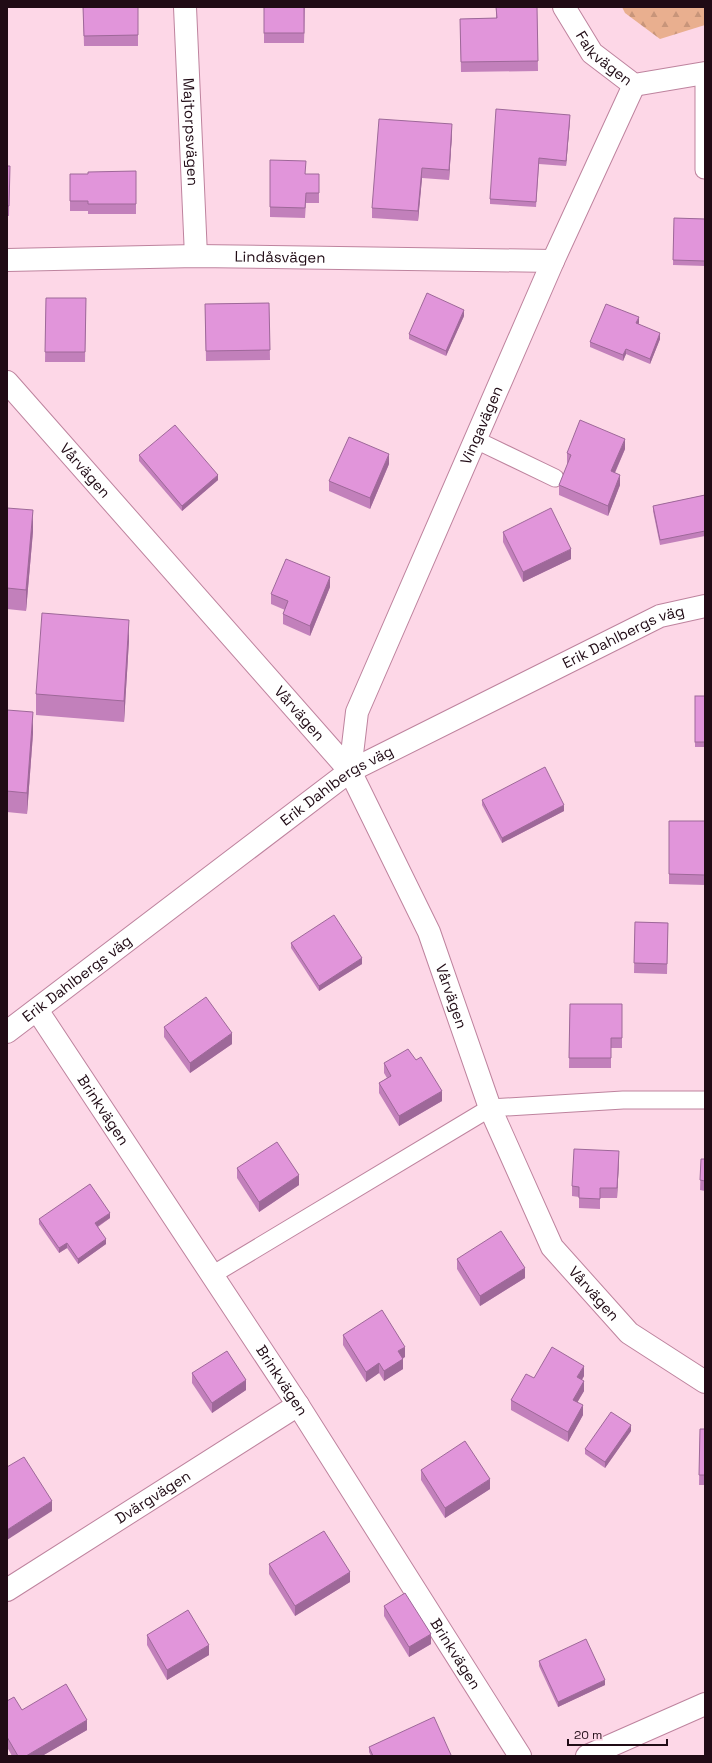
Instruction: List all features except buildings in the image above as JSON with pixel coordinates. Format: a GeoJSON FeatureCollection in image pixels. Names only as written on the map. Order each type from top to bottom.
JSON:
{"type":"FeatureCollection","features":[{"type":"Feature","properties":{"kind":"street","name":"Majtorpsvägen"},"geometry":{"type":"LineString","coordinates":[[185,7],[196,256]]}},
{"type":"Feature","properties":{"kind":"street","name":"Falkvägen"},"geometry":{"type":"LineString","coordinates":[[564,7],[592,52],[634,85],[705,73]]}},
{"type":"Feature","properties":{"kind":"street","name":"Vingavägen"},"geometry":{"type":"LineString","coordinates":[[350,771],[357,712],[553,262],[634,85]]}},
{"type":"Feature","properties":{"kind":"street","name":"Lindåsvägen"},"geometry":{"type":"LineString","coordinates":[[7,260],[196,256],[553,262]]}},
{"type":"Feature","properties":{"kind":"street","name":"Vårvägen"},"geometry":{"type":"LineString","coordinates":[[7,382],[350,771],[429,932],[490,1108],[552,1247],[629,1333],[705,1382]]}},
{"type":"Feature","properties":{"kind":"street","name":"Erik Dahlbergs väg"},"geometry":{"type":"LineString","coordinates":[[7,1032],[350,771],[660,616],[705,606]]}},
{"type":"Feature","properties":{"kind":"street","name":"Brinkvägen"},"geometry":{"type":"LineString","coordinates":[[37,1010],[298,1405],[520,1756]]}},
{"type":"Feature","properties":{"kind":"street","name":"Dvärgvägen"},"geometry":{"type":"LineString","coordinates":[[7,1590],[298,1405]]}},
{"type":"Feature","properties":{"kind":"street"},"geometry":{"type":"LineString","coordinates":[[587,1756],[705,1704]]}},
{"type":"Feature","properties":{"kind":"lane"},"geometry":{"type":"LineString","coordinates":[[704,170],[705,73]]}},
{"type":"Feature","properties":{"kind":"lane"},"geometry":{"type":"LineString","coordinates":[[476,440],[555,478]]}},
{"type":"Feature","properties":{"kind":"lane"},"geometry":{"type":"LineString","coordinates":[[212,1275],[490,1108],[623,1100],[705,1100]]}},
{"type":"Feature","properties":{"kind":"green space"},"geometry":{"type":"Polygon","coordinates":[[[622,7],[705,7],[705,25],[660,39],[625,13],[622,7]]]}}]}
